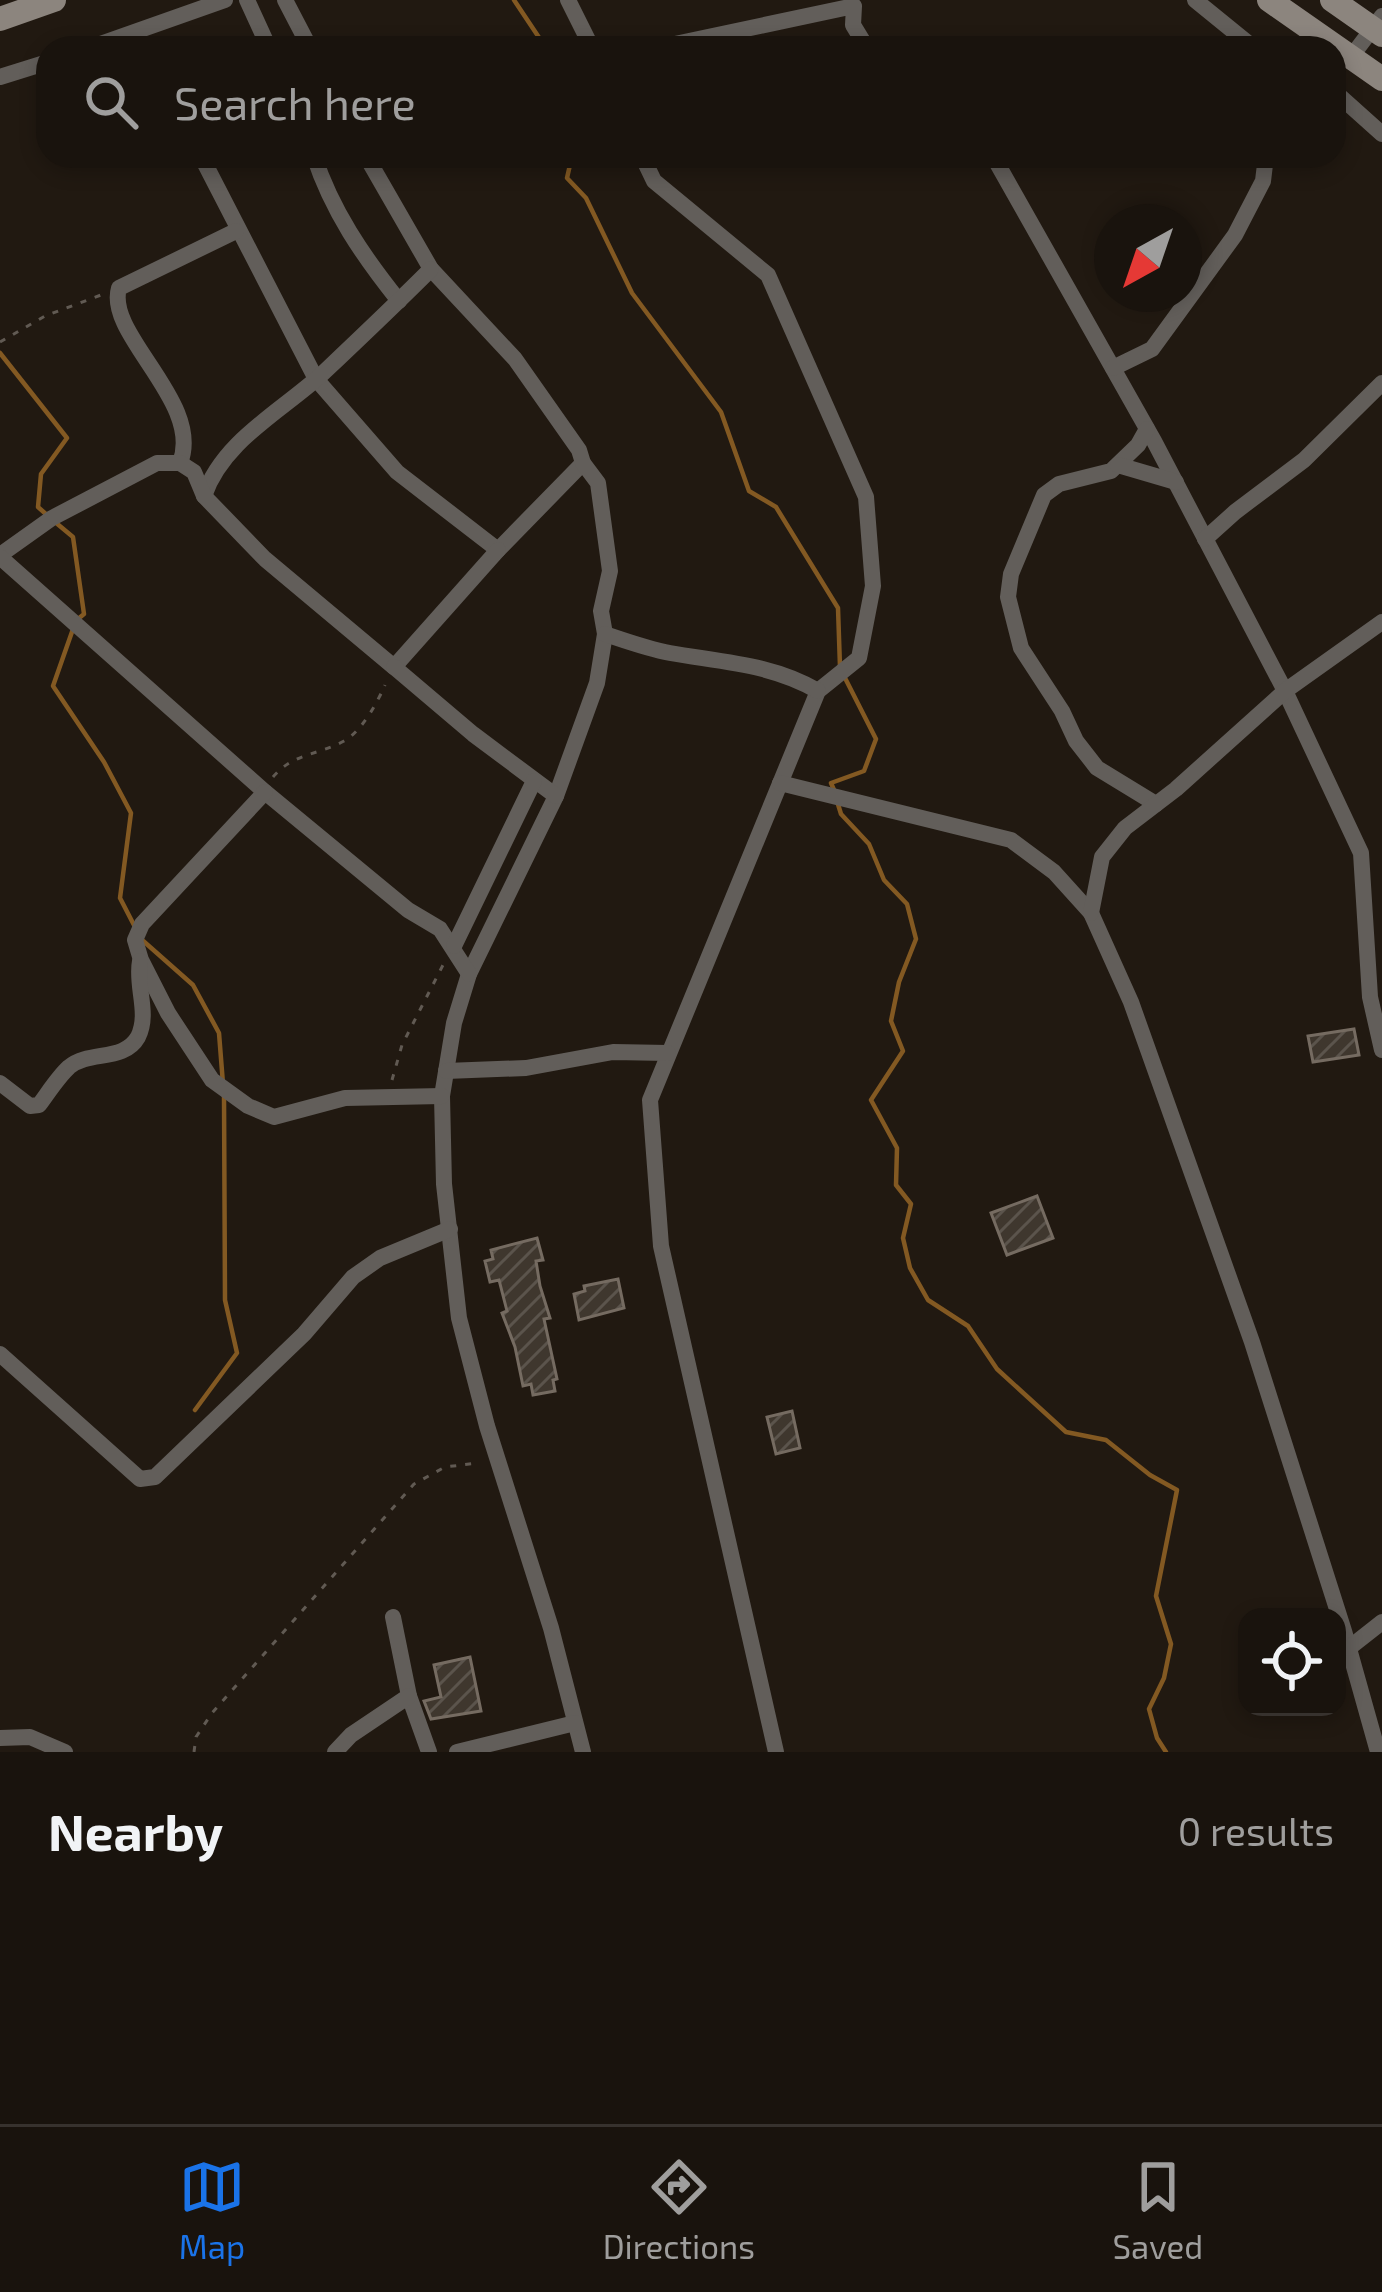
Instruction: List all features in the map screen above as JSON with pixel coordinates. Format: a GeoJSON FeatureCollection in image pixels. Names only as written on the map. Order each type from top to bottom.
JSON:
{"type":"FeatureCollection","features":[{"type":"Feature","properties":{"kind":"main road"},"geometry":{"type":"LineString","coordinates":[[0,19],[54,0]]}},
{"type":"Feature","properties":{"kind":"main road"},"geometry":{"type":"LineString","coordinates":[[1269,0],[1321,36]]}},
{"type":"Feature","properties":{"kind":"main road"},"geometry":{"type":"LineString","coordinates":[[1332,0],[1379,27]]}},
{"type":"Feature","properties":{"kind":"main road"},"geometry":{"type":"LineString","coordinates":[[1346,54],[1382,79]]}},
{"type":"Feature","properties":{"kind":"street"},"geometry":{"type":"LineString","coordinates":[[122,36],[225,0]]}},
{"type":"Feature","properties":{"kind":"street"},"geometry":{"type":"LineString","coordinates":[[247,0],[264,36]]}},
{"type":"Feature","properties":{"kind":"street"},"geometry":{"type":"LineString","coordinates":[[285,0],[304,36]]}},
{"type":"Feature","properties":{"kind":"street"},"geometry":{"type":"LineString","coordinates":[[568,0],[586,36]]}},
{"type":"Feature","properties":{"kind":"street"},"geometry":{"type":"LineString","coordinates":[[1195,0],[1239,36]]}},
{"type":"Feature","properties":{"kind":"street"},"geometry":{"type":"LineString","coordinates":[[709,36],[856,3],[853,25],[860,36]]}},
{"type":"Feature","properties":{"kind":"street"},"geometry":{"type":"LineString","coordinates":[[1351,57],[1379,27]]}},
{"type":"Feature","properties":{"kind":"street"},"geometry":{"type":"LineString","coordinates":[[142,29],[145,36]]}},
{"type":"Feature","properties":{"kind":"street"},"geometry":{"type":"LineString","coordinates":[[0,77],[36,66]]}},
{"type":"Feature","properties":{"kind":"street"},"geometry":{"type":"LineString","coordinates":[[1346,102],[1382,134]]}},
{"type":"Feature","properties":{"kind":"street"},"geometry":{"type":"LineString","coordinates":[[207,168],[316,379],[397,472],[498,550]]}},
{"type":"Feature","properties":{"kind":"street"},"geometry":{"type":"LineString","coordinates":[[318,168],[327,196],[399,301]]}},
{"type":"Feature","properties":{"kind":"street"},"geometry":{"type":"LineString","coordinates":[[373,168],[431,269],[515,359],[579,450],[598,483],[603,506],[610,571],[601,611],[605,634],[597,683],[556,796],[469,974],[454,1023],[442,1096],[459,1318],[583,1752]]}},
{"type":"Feature","properties":{"kind":"street"},"geometry":{"type":"LineString","coordinates":[[648,168],[654,181],[768,275],[866,496],[873,586],[859,658],[818,691],[650,1100],[661,1246],[776,1752]]}},
{"type":"Feature","properties":{"kind":"street"},"geometry":{"type":"LineString","coordinates":[[1000,168],[1176,482],[1285,691],[1361,853],[1370,997],[1382,1050]]}},
{"type":"Feature","properties":{"kind":"street"},"geometry":{"type":"LineString","coordinates":[[1113,368],[1152,349],[1235,235],[1263,181],[1265,168]]}},
{"type":"Feature","properties":{"kind":"street"},"geometry":{"type":"LineString","coordinates":[[180,464],[187,437],[146,355],[124,323],[116,299],[119,288],[236,231]]}},
{"type":"Feature","properties":{"kind":"street"},"geometry":{"type":"LineString","coordinates":[[204,496],[210,477],[248,433],[316,379],[431,269]]}},
{"type":"Feature","properties":{"kind":"street"},"geometry":{"type":"LineString","coordinates":[[1205,539],[1304,460],[1382,383]]}},
{"type":"Feature","properties":{"kind":"street"},"geometry":{"type":"LineString","coordinates":[[1148,429],[1118,465],[1059,484],[1044,495],[1011,574],[1008,597],[1021,648],[1076,741],[1097,767],[1156,804]]}},
{"type":"Feature","properties":{"kind":"street"},"geometry":{"type":"LineString","coordinates":[[469,974],[440,929],[408,910],[265,792],[0,556],[52,518],[98,493],[157,463],[180,464],[194,472],[204,496],[265,559],[556,796]]}},
{"type":"Feature","properties":{"kind":"street"},"geometry":{"type":"LineString","coordinates":[[394,667],[583,463]]}},
{"type":"Feature","properties":{"kind":"street"},"geometry":{"type":"LineString","coordinates":[[1118,465],[1176,482]]}},
{"type":"Feature","properties":{"kind":"street"},"geometry":{"type":"LineString","coordinates":[[1091,913],[1102,857],[1125,828],[1285,691],[1382,622]]}},
{"type":"Feature","properties":{"kind":"street"},"geometry":{"type":"LineString","coordinates":[[605,634],[668,652],[756,667],[796,678],[818,691]]}},
{"type":"Feature","properties":{"kind":"street"},"geometry":{"type":"LineString","coordinates":[[454,946],[534,781]]}},
{"type":"Feature","properties":{"kind":"street"},"geometry":{"type":"LineString","coordinates":[[780,783],[1011,840],[1054,872],[1091,913],[1130,1002],[1252,1342],[1378,1752]]}},
{"type":"Feature","properties":{"kind":"street"},"geometry":{"type":"LineString","coordinates":[[265,792],[142,924],[136,940],[140,960],[168,1013],[212,1080],[248,1106],[274,1117],[345,1098],[442,1096]]}},
{"type":"Feature","properties":{"kind":"street"},"geometry":{"type":"LineString","coordinates":[[0,1082],[30,1106],[39,1105],[70,1066],[128,1048],[138,1036],[143,1011],[137,975],[140,960]]}},
{"type":"Feature","properties":{"kind":"street"},"geometry":{"type":"LineString","coordinates":[[446,1071],[526,1068],[613,1052],[668,1053]]}},
{"type":"Feature","properties":{"kind":"street"},"geometry":{"type":"LineString","coordinates":[[0,1354],[140,1479],[155,1477],[304,1334],[353,1277],[380,1258],[450,1229]]}},
{"type":"Feature","properties":{"kind":"street"},"geometry":{"type":"LineString","coordinates":[[393,1617],[409,1696],[429,1752]]}},
{"type":"Feature","properties":{"kind":"street"},"geometry":{"type":"LineString","coordinates":[[1349,1648],[1382,1622]]}},
{"type":"Feature","properties":{"kind":"street"},"geometry":{"type":"LineString","coordinates":[[335,1752],[380,1713],[409,1696]]}},
{"type":"Feature","properties":{"kind":"street"},"geometry":{"type":"LineString","coordinates":[[457,1752],[575,1723]]}},
{"type":"Feature","properties":{"kind":"street"},"geometry":{"type":"LineString","coordinates":[[0,1738],[29,1737],[65,1752]]}},
{"type":"Feature","properties":{"kind":"path"},"geometry":{"type":"LineString","coordinates":[[0,342],[45,316],[119,288]]}},
{"type":"Feature","properties":{"kind":"path"},"geometry":{"type":"LineString","coordinates":[[265,792],[284,763],[353,735],[394,667]]}},
{"type":"Feature","properties":{"kind":"path"},"geometry":{"type":"LineString","coordinates":[[388,1097],[402,1045],[454,946]]}},
{"type":"Feature","properties":{"kind":"path"},"geometry":{"type":"LineString","coordinates":[[194,1752],[196,1737],[212,1713],[414,1484],[445,1467],[498,1460]]}},
{"type":"Feature","properties":{"kind":"building"},"geometry":{"type":"Polygon","coordinates":[[[1354,1029],[1359,1055],[1313,1062],[1308,1036],[1354,1029]]]}},
{"type":"Feature","properties":{"kind":"building"},"geometry":{"type":"Polygon","coordinates":[[[1037,1196],[1053,1238],[1007,1255],[991,1213],[1037,1196]]]}},
{"type":"Feature","properties":{"kind":"building"},"geometry":{"type":"Polygon","coordinates":[[[537,1238],[543,1260],[536,1261],[540,1286],[550,1318],[544,1319],[557,1379],[553,1380],[555,1391],[533,1395],[531,1384],[523,1386],[502,1313],[507,1311],[499,1280],[490,1282],[485,1261],[493,1259],[491,1250],[537,1238]]]}},
{"type":"Feature","properties":{"kind":"building"},"geometry":{"type":"Polygon","coordinates":[[[618,1279],[624,1308],[579,1320],[574,1294],[585,1291],[584,1286],[618,1279]]]}},
{"type":"Feature","properties":{"kind":"building"},"geometry":{"type":"Polygon","coordinates":[[[792,1411],[800,1448],[776,1454],[767,1417],[792,1411]]]}},
{"type":"Feature","properties":{"kind":"building"},"geometry":{"type":"Polygon","coordinates":[[[470,1657],[481,1711],[431,1719],[424,1701],[441,1697],[434,1665],[470,1657]]]}},
{"type":"Feature","properties":{"kind":"waterway"},"geometry":{"type":"LineString","coordinates":[[514,0],[538,36]]}},
{"type":"Feature","properties":{"kind":"waterway"},"geometry":{"type":"LineString","coordinates":[[569,168],[567,178],[586,198],[632,293],[721,412],[749,491],[776,507],[838,608],[840,667]]}},
{"type":"Feature","properties":{"kind":"waterway"},"geometry":{"type":"LineString","coordinates":[[0,353],[67,438],[41,474],[38,507],[47,515]]}},
{"type":"Feature","properties":{"kind":"waterway"},"geometry":{"type":"LineString","coordinates":[[55,522],[73,537],[84,614],[78,619]]}},
{"type":"Feature","properties":{"kind":"waterway"},"geometry":{"type":"LineString","coordinates":[[73,629],[53,686],[104,762],[131,813],[120,898],[136,929]]}},
{"type":"Feature","properties":{"kind":"waterway"},"geometry":{"type":"LineString","coordinates":[[834,790],[831,783],[864,771],[876,739],[845,678]]}},
{"type":"Feature","properties":{"kind":"waterway"},"geometry":{"type":"LineString","coordinates":[[837,801],[841,814],[869,844],[884,880],[907,904],[916,939],[899,982],[891,1021],[903,1051],[871,1100],[897,1148],[896,1185],[911,1204],[903,1238],[910,1268],[928,1300],[968,1326],[997,1369],[1066,1432],[1106,1440],[1177,1490],[1156,1596],[1171,1644],[1164,1678],[1149,1709],[1166,1752]]}},
{"type":"Feature","properties":{"kind":"waterway"},"geometry":{"type":"LineString","coordinates":[[141,939],[193,985],[219,1033],[223,1084]]}},
{"type":"Feature","properties":{"kind":"waterway"},"geometry":{"type":"LineString","coordinates":[[195,1410],[237,1353],[225,1300],[224,1095]]}}]}
